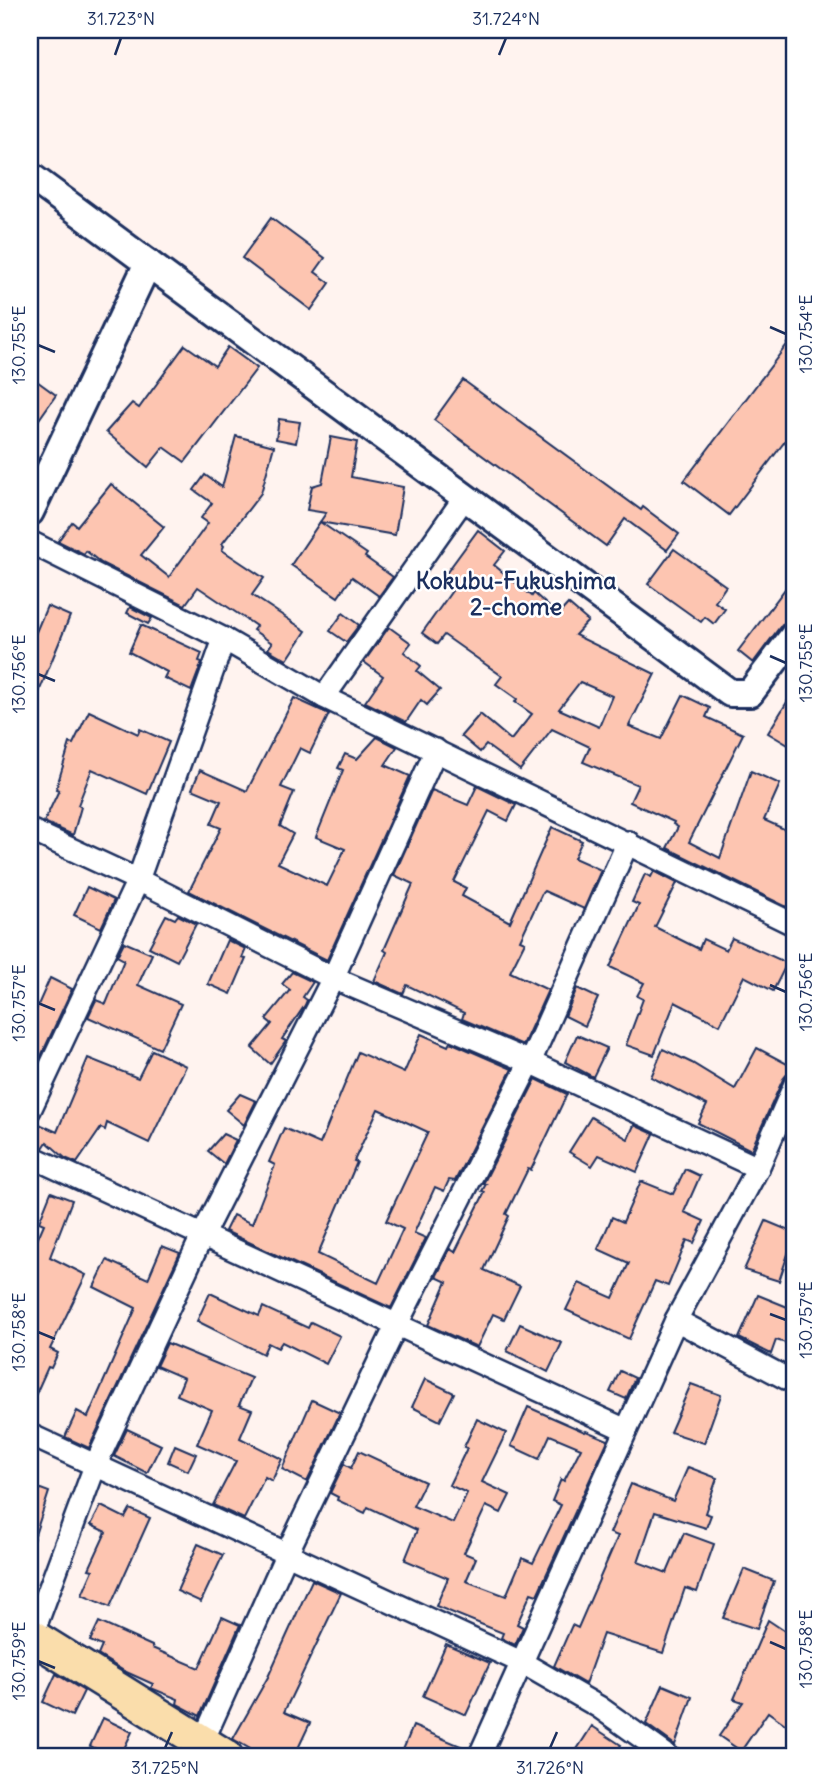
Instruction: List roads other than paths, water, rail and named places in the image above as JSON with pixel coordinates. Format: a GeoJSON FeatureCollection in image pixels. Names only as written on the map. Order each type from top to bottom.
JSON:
{"type":"FeatureCollection","features":[{"type":"Feature","properties":{"kind":"main road"},"geometry":{"type":"LineString","coordinates":[[30,1637],[208,1752]]}},
{"type":"Feature","properties":{"kind":"street"},"geometry":{"type":"LineString","coordinates":[[30,176],[730,693],[750,693],[795,634]]}},
{"type":"Feature","properties":{"kind":"street"},"geometry":{"type":"LineString","coordinates":[[32,500],[148,263]]}},
{"type":"Feature","properties":{"kind":"street"},"geometry":{"type":"LineString","coordinates":[[324,697],[465,497]]}},
{"type":"Feature","properties":{"kind":"street"},"geometry":{"type":"LineString","coordinates":[[30,542],[224,639],[324,697],[795,925]]}},
{"type":"Feature","properties":{"kind":"street"},"geometry":{"type":"LineString","coordinates":[[30,1110],[138,880],[224,639]]}},
{"type":"Feature","properties":{"kind":"street"},"geometry":{"type":"LineString","coordinates":[[30,1637],[95,1466],[204,1234],[333,978],[436,750]]}},
{"type":"Feature","properties":{"kind":"street"},"geometry":{"type":"LineString","coordinates":[[30,830],[138,880],[333,978],[530,1062],[758,1168]]}},
{"type":"Feature","properties":{"kind":"street"},"geometry":{"type":"LineString","coordinates":[[208,1752],[287,1553],[396,1326],[530,1062],[628,842]]}},
{"type":"Feature","properties":{"kind":"street"},"geometry":{"type":"LineString","coordinates":[[479,1757],[676,1320],[758,1168],[795,1084]]}},
{"type":"Feature","properties":{"kind":"street"},"geometry":{"type":"LineString","coordinates":[[30,1156],[626,1430]]}},
{"type":"Feature","properties":{"kind":"street"},"geometry":{"type":"LineString","coordinates":[[676,1320],[795,1383]]}},
{"type":"Feature","properties":{"kind":"street"},"geometry":{"type":"LineString","coordinates":[[30,1435],[521,1662],[599,1707],[669,1757]]}},
{"type":"Feature","properties":{"kind":"district","name":"Kokubu-Fukushima 2-chome"},"geometry":{"type":"Point","coordinates":[516,593]}}]}
